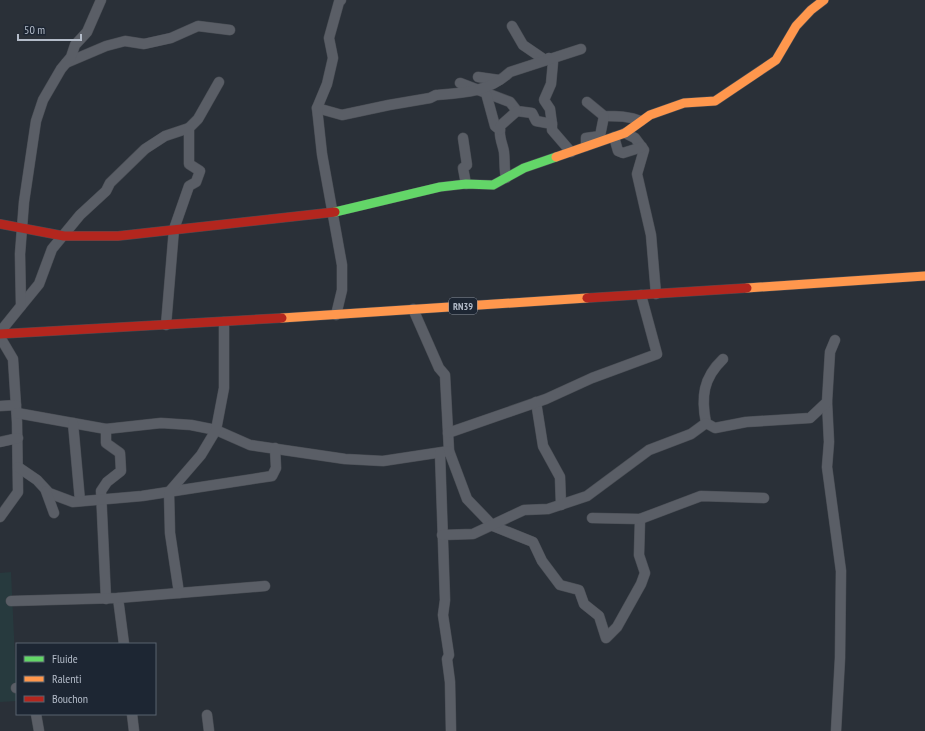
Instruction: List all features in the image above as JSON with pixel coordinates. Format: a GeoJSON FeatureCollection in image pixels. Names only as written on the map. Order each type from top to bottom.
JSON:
{"type":"FeatureCollection","features":[{"type":"Feature","properties":{"kind":"main road"},"geometry":{"type":"LineString","coordinates":[[0,224],[64,236],[118,236],[332,212],[440,188],[466,184],[493,185],[524,168],[625,133],[650,115],[684,103],[715,101],[776,60],[796,26],[811,10],[824,0]]}},
{"type":"Feature","properties":{"kind":"main road","name":"RN39"},"geometry":{"type":"LineString","coordinates":[[0,335],[336,315],[925,276]]}},
{"type":"Feature","properties":{"kind":"street"},"geometry":{"type":"LineString","coordinates":[[21,306],[20,254],[24,202],[36,121],[43,100],[71,57],[75,45],[87,32],[101,0]]}},
{"type":"Feature","properties":{"kind":"street"},"geometry":{"type":"LineString","coordinates":[[336,315],[342,290],[342,264],[322,154],[317,108],[327,84],[333,58],[329,38],[339,2],[341,0]]}},
{"type":"Feature","properties":{"kind":"street"},"geometry":{"type":"LineString","coordinates":[[66,63],[106,46],[125,41],[144,44],[171,38],[198,26],[230,30]]}},
{"type":"Feature","properties":{"kind":"street"},"geometry":{"type":"LineString","coordinates":[[512,26],[523,45],[553,62],[551,84],[544,100],[550,109],[552,130],[572,152]]}},
{"type":"Feature","properties":{"kind":"street"},"geometry":{"type":"LineString","coordinates":[[317,108],[342,115],[430,98],[436,95],[483,92],[510,72],[580,49]]}},
{"type":"Feature","properties":{"kind":"street"},"geometry":{"type":"LineString","coordinates":[[478,77],[500,80]]}},
{"type":"Feature","properties":{"kind":"street"},"geometry":{"type":"LineString","coordinates":[[0,517],[18,492],[18,438],[13,359],[0,335],[39,284],[52,249],[80,215],[106,191],[110,183],[145,149],[165,136],[189,128],[198,119],[219,82]]}},
{"type":"Feature","properties":{"kind":"street"},"geometry":{"type":"LineString","coordinates":[[460,84],[510,102],[517,111],[532,113],[536,121],[552,124]]}},
{"type":"Feature","properties":{"kind":"street"},"geometry":{"type":"LineString","coordinates":[[483,92],[495,126],[500,130]]}},
{"type":"Feature","properties":{"kind":"street"},"geometry":{"type":"LineString","coordinates":[[587,102],[604,116],[633,118],[641,121]]}},
{"type":"Feature","properties":{"kind":"street"},"geometry":{"type":"LineString","coordinates":[[506,178],[504,153],[499,135],[500,126],[517,111]]}},
{"type":"Feature","properties":{"kind":"street"},"geometry":{"type":"LineString","coordinates":[[586,146],[586,138],[600,136],[604,116]]}},
{"type":"Feature","properties":{"kind":"street"},"geometry":{"type":"LineString","coordinates":[[166,325],[174,229],[190,186],[196,182],[200,175],[200,171],[189,164],[189,128]]}},
{"type":"Feature","properties":{"kind":"street"},"geometry":{"type":"LineString","coordinates":[[625,133],[635,138],[644,150],[637,174],[651,236],[656,294]]}},
{"type":"Feature","properties":{"kind":"street"},"geometry":{"type":"LineString","coordinates":[[614,137],[618,151],[623,153],[642,147]]}},
{"type":"Feature","properties":{"kind":"street"},"geometry":{"type":"LineString","coordinates":[[463,138],[467,165],[463,168],[466,184]]}},
{"type":"Feature","properties":{"kind":"street"},"geometry":{"type":"LineString","coordinates":[[448,433],[536,402],[592,378],[657,354],[641,295]]}},
{"type":"Feature","properties":{"kind":"street"},"geometry":{"type":"LineString","coordinates":[[413,309],[439,368],[445,375],[448,433],[445,452],[442,535],[445,600],[443,615],[449,655],[447,659],[450,682],[451,731]]}},
{"type":"Feature","properties":{"kind":"street"},"geometry":{"type":"LineString","coordinates":[[179,593],[170,533],[169,492],[202,455],[216,430],[224,388],[224,322]]}},
{"type":"Feature","properties":{"kind":"street"},"geometry":{"type":"LineString","coordinates":[[835,340],[830,352],[827,402],[829,442],[827,467],[841,571],[840,658],[836,731]]}},
{"type":"Feature","properties":{"kind":"street"},"geometry":{"type":"LineString","coordinates":[[706,423],[703,404],[708,379],[723,359]]}},
{"type":"Feature","properties":{"kind":"street"},"geometry":{"type":"LineString","coordinates":[[536,402],[543,446],[560,477],[561,505]]}},
{"type":"Feature","properties":{"kind":"street"},"geometry":{"type":"LineString","coordinates":[[706,423],[715,428],[746,422],[810,418],[827,402]]}},
{"type":"Feature","properties":{"kind":"street"},"geometry":{"type":"LineString","coordinates":[[0,406],[73,423],[106,428],[161,423],[191,425],[216,430],[250,445],[345,458],[383,461],[445,452]]}},
{"type":"Feature","properties":{"kind":"street"},"geometry":{"type":"LineString","coordinates":[[73,423],[80,501]]}},
{"type":"Feature","properties":{"kind":"street"},"geometry":{"type":"LineString","coordinates":[[442,535],[474,534],[524,510],[548,509],[586,496],[649,450],[691,434],[706,423]]}},
{"type":"Feature","properties":{"kind":"street"},"geometry":{"type":"LineString","coordinates":[[106,428],[106,443],[120,453],[121,471],[107,482],[101,491],[106,598]]}},
{"type":"Feature","properties":{"kind":"street"},"geometry":{"type":"LineString","coordinates":[[0,442],[18,438]]}},
{"type":"Feature","properties":{"kind":"street"},"geometry":{"type":"LineString","coordinates":[[46,491],[73,502],[169,492],[272,476],[276,468],[275,448]]}},
{"type":"Feature","properties":{"kind":"street"},"geometry":{"type":"LineString","coordinates":[[445,452],[466,498],[493,526],[533,542],[542,561],[560,586],[579,590],[584,604],[599,616],[606,638],[617,627],[641,584],[645,573],[639,554],[640,519]]}},
{"type":"Feature","properties":{"kind":"street"},"geometry":{"type":"LineString","coordinates":[[18,467],[37,480],[46,491],[54,513]]}},
{"type":"Feature","properties":{"kind":"street"},"geometry":{"type":"LineString","coordinates":[[592,518],[640,519],[701,496],[764,498]]}},
{"type":"Feature","properties":{"kind":"street"},"geometry":{"type":"LineString","coordinates":[[11,601],[118,598],[265,586]]}},
{"type":"Feature","properties":{"kind":"street"},"geometry":{"type":"LineString","coordinates":[[118,598],[124,643]]}},
{"type":"Feature","properties":{"kind":"street"},"geometry":{"type":"LineString","coordinates":[[36,715],[39,731]]}},
{"type":"Feature","properties":{"kind":"street"},"geometry":{"type":"LineString","coordinates":[[132,715],[134,731]]}},
{"type":"Feature","properties":{"kind":"street"},"geometry":{"type":"LineString","coordinates":[[206,715],[209,731]]}},
{"type":"Feature","properties":{"kind":"green space"},"geometry":{"type":"Polygon","coordinates":[[[11,572],[16,701],[0,702],[0,573],[11,572]]]}},
{"type":"Feature","properties":{"kind":"traffic: fast"},"geometry":{"type":"LineString","coordinates":[[335,212],[440,187],[466,184],[493,185],[524,168],[556,157]]}},
{"type":"Feature","properties":{"kind":"traffic: slow"},"geometry":{"type":"LineString","coordinates":[[556,157],[625,133],[650,115],[684,103],[715,101],[776,60],[796,26],[811,10],[824,0]]}},
{"type":"Feature","properties":{"kind":"traffic: slow"},"geometry":{"type":"LineString","coordinates":[[747,288],[925,276]]}},
{"type":"Feature","properties":{"kind":"traffic: slow"},"geometry":{"type":"LineString","coordinates":[[282,318],[587,298]]}},
{"type":"Feature","properties":{"kind":"traffic: jam"},"geometry":{"type":"LineString","coordinates":[[0,224],[64,236],[118,236],[335,212]]}},
{"type":"Feature","properties":{"kind":"traffic: jam"},"geometry":{"type":"LineString","coordinates":[[587,298],[747,288]]}},
{"type":"Feature","properties":{"kind":"traffic: jam"},"geometry":{"type":"LineString","coordinates":[[0,334],[282,318]]}}]}
